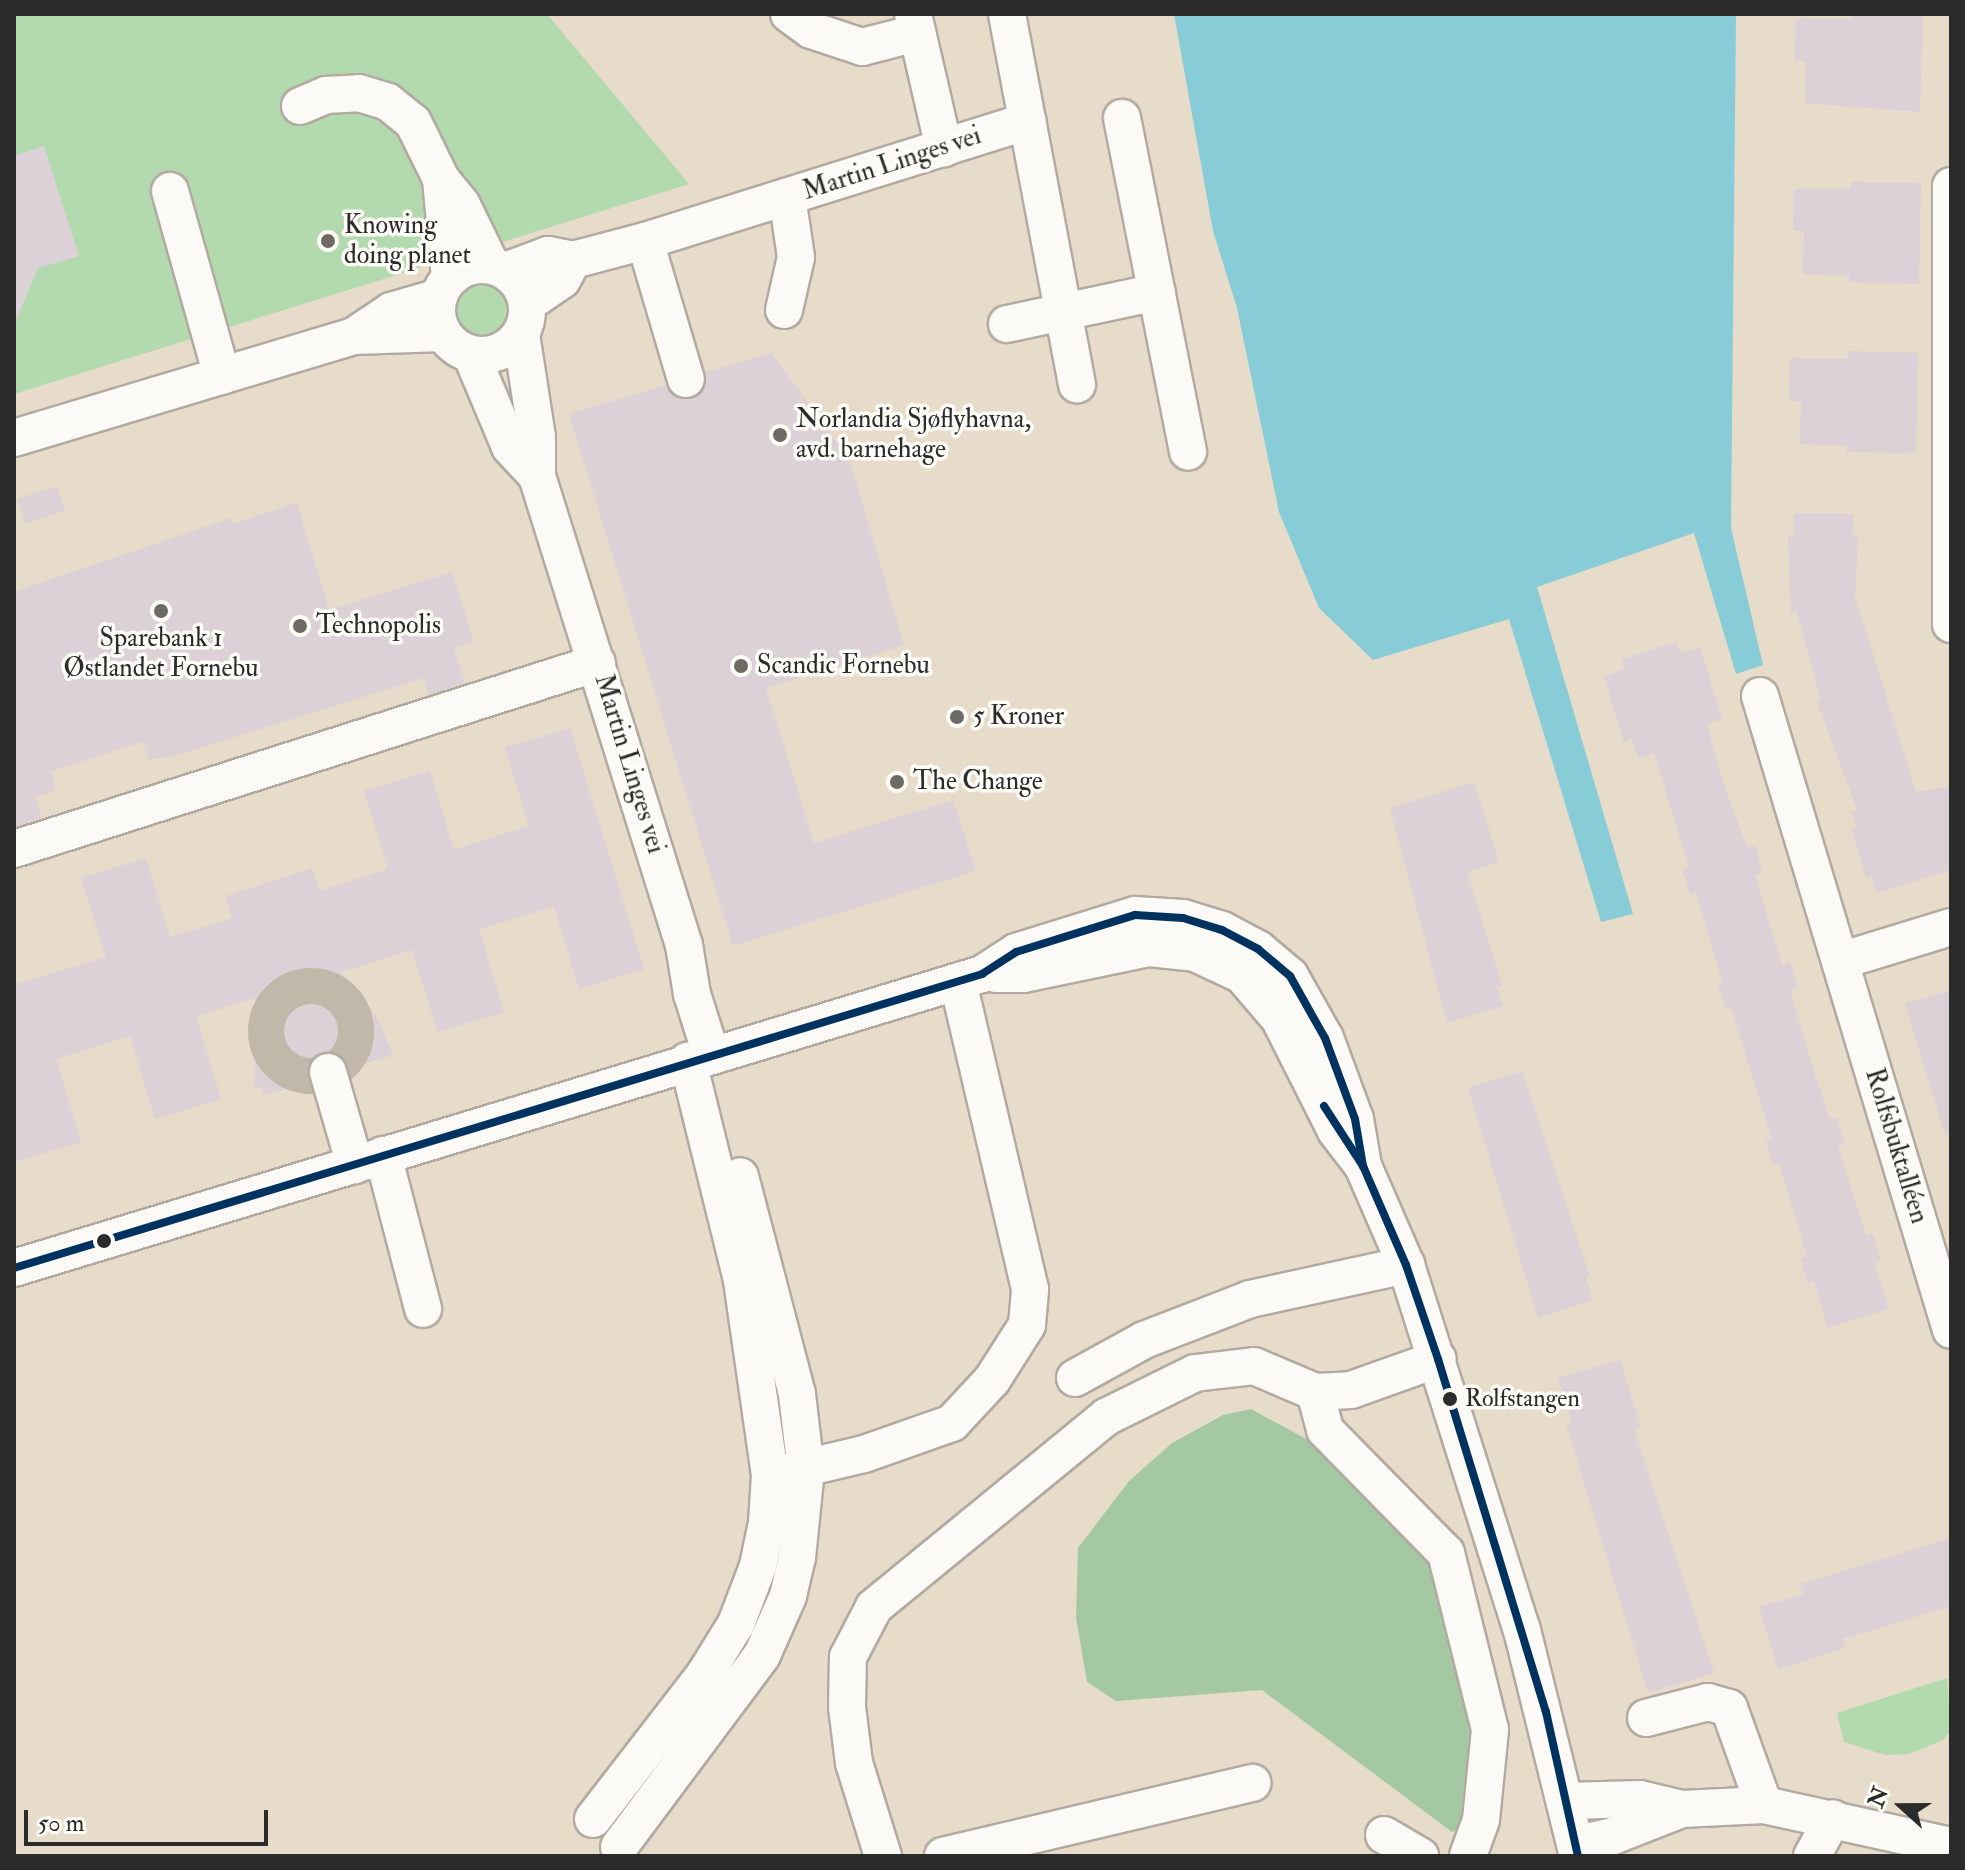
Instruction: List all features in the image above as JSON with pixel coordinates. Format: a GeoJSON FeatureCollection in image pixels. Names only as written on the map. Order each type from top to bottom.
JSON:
{"type":"FeatureCollection","features":[{"type":"Feature","properties":{"kind":"street"},"geometry":{"type":"LineString","coordinates":[[789,14],[844,28],[862,47],[915,24],[944,148]]}},
{"type":"Feature","properties":{"kind":"street"},"geometry":{"type":"LineString","coordinates":[[1007,14],[1077,384]]}},
{"type":"Feature","properties":{"kind":"street"},"geometry":{"type":"LineString","coordinates":[[300,106],[343,92],[388,102],[424,136],[441,179],[462,205],[498,268],[520,285],[524,319]]}},
{"type":"Feature","properties":{"kind":"street"},"geometry":{"type":"LineString","coordinates":[[1122,118],[1188,452]]}},
{"type":"Feature","properties":{"kind":"street","name":"Martin Linges vei"},"geometry":{"type":"LineString","coordinates":[[498,268],[548,255],[573,260],[645,241],[1028,121]]}},
{"type":"Feature","properties":{"kind":"street"},"geometry":{"type":"LineString","coordinates":[[441,179],[443,333]]}},
{"type":"Feature","properties":{"kind":"street"},"geometry":{"type":"LineString","coordinates":[[1951,186],[1951,624]]}},
{"type":"Feature","properties":{"kind":"street"},"geometry":{"type":"LineString","coordinates":[[170,191],[222,376]]}},
{"type":"Feature","properties":{"kind":"street"},"geometry":{"type":"LineString","coordinates":[[784,310],[796,257],[787,197]]}},
{"type":"Feature","properties":{"kind":"street"},"geometry":{"type":"LineString","coordinates":[[645,241],[686,379]]}},
{"type":"Feature","properties":{"kind":"street"},"geometry":{"type":"LineString","coordinates":[[14,438],[354,336],[443,333],[471,354],[500,351],[524,319],[562,280],[573,260]]}},
{"type":"Feature","properties":{"kind":"street"},"geometry":{"type":"LineString","coordinates":[[354,336],[391,311],[444,288],[467,267],[498,268]]}},
{"type":"Feature","properties":{"kind":"street"},"geometry":{"type":"LineString","coordinates":[[1007,324],[1157,292]]}},
{"type":"Feature","properties":{"kind":"street","name":"Martin Linges vei"},"geometry":{"type":"LineString","coordinates":[[524,319],[537,437],[537,476],[689,960],[706,1126],[742,1280],[770,1475],[758,1566],[736,1624],[705,1674],[593,1819]]}},
{"type":"Feature","properties":{"kind":"street","name":"Martin Linges vei"},"geometry":{"type":"LineString","coordinates":[[471,354],[510,447],[537,476]]}},
{"type":"Feature","properties":{"kind":"street"},"geometry":{"type":"LineString","coordinates":[[14,849],[597,663]]}},
{"type":"Feature","properties":{"kind":"street","name":"Rolfsbuktalléen"},"geometry":{"type":"LineString","coordinates":[[1760,696],[1951,1330]]}},
{"type":"Feature","properties":{"kind":"street"},"geometry":{"type":"LineString","coordinates":[[14,1268],[970,977],[1016,952],[1135,915],[1183,918],[1236,937],[1276,962],[1309,1005],[1355,1119],[1363,1166],[1406,1265],[1438,1359],[1522,1630],[1577,1850],[1682,1809]]}},
{"type":"Feature","properties":{"kind":"street"},"geometry":{"type":"LineString","coordinates":[[1840,961],[1951,927]]}},
{"type":"Feature","properties":{"kind":"street"},"geometry":{"type":"LineString","coordinates":[[770,1475],[806,1470],[952,1423],[992,1380],[1027,1325],[1030,1289],[970,977]]}},
{"type":"Feature","properties":{"kind":"street"},"geometry":{"type":"LineString","coordinates":[[328,1072],[369,1160],[423,1309]]}},
{"type":"Feature","properties":{"kind":"street"},"geometry":{"type":"LineString","coordinates":[[619,1847],[736,1696],[776,1628],[797,1558],[806,1470],[797,1394],[770,1278],[735,1162],[722,1139],[706,1126]]}},
{"type":"Feature","properties":{"kind":"street"},"geometry":{"type":"LineString","coordinates":[[1075,1378],[1144,1340],[1250,1299],[1406,1265]]}},
{"type":"Feature","properties":{"kind":"street"},"geometry":{"type":"LineString","coordinates":[[883,1856],[854,1763],[847,1707],[848,1657],[874,1607],[1106,1417],[1195,1373],[1254,1366],[1315,1392],[1351,1390],[1438,1359]]}},
{"type":"Feature","properties":{"kind":"street"},"geometry":{"type":"LineString","coordinates":[[1315,1392],[1325,1430],[1446,1553],[1490,1730],[1481,1820],[1468,1856]]}},
{"type":"Feature","properties":{"kind":"street"},"geometry":{"type":"LineString","coordinates":[[1646,1718],[1708,1702],[1729,1708],[1764,1805]]}},
{"type":"Feature","properties":{"kind":"street"},"geometry":{"type":"LineString","coordinates":[[943,1856],[1252,1783]]}},
{"type":"Feature","properties":{"kind":"street"},"geometry":{"type":"LineString","coordinates":[[1567,1801],[1640,1799],[1682,1809],[1764,1805],[1951,1846]]}},
{"type":"Feature","properties":{"kind":"street"},"geometry":{"type":"LineString","coordinates":[[1812,1856],[1833,1818]]}},
{"type":"Feature","properties":{"kind":"street"},"geometry":{"type":"LineString","coordinates":[[1384,1835],[1420,1856]]}},
{"type":"Feature","properties":{"kind":"green space"},"geometry":{"type":"Polygon","coordinates":[[[14,14],[547,14],[689,184],[14,394],[14,14]]]}},
{"type":"Feature","properties":{"kind":"green space"},"geometry":{"type":"Polygon","coordinates":[[[481,278],[504,287],[513,310],[504,333],[481,342],[458,333],[449,310],[458,287],[481,278]]]}},
{"type":"Feature","properties":{"kind":"green space"},"geometry":{"type":"Polygon","coordinates":[[[1251,1409],[1310,1441],[1384,1500],[1427,1551],[1478,1719],[1477,1796],[1461,1828],[1452,1832],[1262,1690],[1116,1701],[1087,1682],[1076,1618],[1078,1548],[1129,1481],[1172,1443],[1223,1415],[1251,1409]]]}},
{"type":"Feature","properties":{"kind":"green space"},"geometry":{"type":"Polygon","coordinates":[[[1947,1678],[1951,1730],[1943,1740],[1909,1754],[1885,1755],[1844,1742],[1837,1713],[1947,1678]]]}},
{"type":"Feature","properties":{"kind":"water"},"geometry":{"type":"Polygon","coordinates":[[[1174,14],[1736,14],[1731,528],[1763,665],[1736,674],[1694,533],[1537,587],[1633,914],[1601,922],[1509,619],[1373,660],[1319,608],[1279,512],[1237,308],[1213,231],[1174,14]]]}},
{"type":"Feature","properties":{"kind":"building"},"geometry":{"type":"Polygon","coordinates":[[[1853,14],[1923,14],[1920,112],[1805,103],[1806,61],[1795,61],[1796,18],[1853,19],[1853,14]]]}},
{"type":"Feature","properties":{"kind":"building"},"geometry":{"type":"Polygon","coordinates":[[[44,146],[79,256],[38,268],[14,325],[14,156],[44,146]]]}},
{"type":"Feature","properties":{"kind":"building"},"geometry":{"type":"Polygon","coordinates":[[[1851,182],[1921,183],[1919,284],[1849,282],[1849,275],[1803,274],[1804,231],[1793,231],[1794,189],[1850,189],[1851,182]]]}},
{"type":"Feature","properties":{"kind":"building"},"geometry":{"type":"Polygon","coordinates":[[[1847,351],[1918,353],[1916,453],[1847,452],[1846,446],[1800,444],[1801,402],[1789,401],[1790,358],[1848,359],[1847,351]]]}},
{"type":"Feature","properties":{"kind":"building","name":"Scandic Fornebu"},"geometry":{"type":"Polygon","coordinates":[[[772,353],[850,461],[904,645],[766,688],[814,843],[953,800],[976,871],[733,946],[569,414],[666,385],[680,399],[693,399],[706,385],[706,372],[772,353]]]}},
{"type":"Feature","properties":{"kind":"building"},"geometry":{"type":"Polygon","coordinates":[[[57,486],[65,511],[25,524],[17,499],[57,486]]]}},
{"type":"Feature","properties":{"kind":"building","name":"Technopolis"},"geometry":{"type":"Polygon","coordinates":[[[297,503],[329,610],[452,572],[474,642],[454,648],[465,683],[429,695],[424,678],[174,756],[149,760],[143,742],[51,771],[56,791],[36,797],[42,818],[14,827],[14,592],[231,518],[233,524],[297,503]]]}},
{"type":"Feature","properties":{"kind":"building"},"geometry":{"type":"Polygon","coordinates":[[[1794,513],[1853,514],[1852,537],[1858,538],[1855,596],[1916,792],[1951,786],[1951,870],[1877,893],[1871,876],[1866,878],[1852,830],[1857,828],[1851,811],[1857,810],[1817,702],[1821,701],[1797,612],[1791,613],[1788,536],[1794,536],[1794,513]]]}},
{"type":"Feature","properties":{"kind":"building"},"geometry":{"type":"Polygon","coordinates":[[[1676,642],[1680,653],[1700,647],[1722,719],[1707,724],[1722,779],[1747,848],[1755,846],[1763,872],[1755,875],[1782,965],[1790,962],[1798,988],[1790,990],[1815,1075],[1830,1119],[1837,1117],[1845,1144],[1838,1146],[1866,1236],[1873,1234],[1881,1260],[1874,1262],[1889,1309],[1828,1328],[1814,1281],[1808,1283],[1800,1258],[1807,1256],[1779,1163],[1773,1165],[1766,1141],[1772,1139],[1731,1008],[1726,1010],[1718,985],[1723,984],[1696,892],[1690,894],[1682,869],[1689,867],[1654,753],[1638,758],[1632,739],[1624,742],[1604,676],[1625,669],[1622,659],[1676,642]]]}},
{"type":"Feature","properties":{"kind":"building"},"geometry":{"type":"Polygon","coordinates":[[[570,728],[644,969],[579,989],[554,907],[479,929],[504,1012],[438,1032],[412,950],[341,972],[378,1019],[393,1055],[349,1069],[342,1056],[321,1052],[308,1066],[309,1082],[263,1096],[261,1086],[254,1089],[259,997],[196,1016],[221,1099],[155,1119],[130,1036],[56,1059],[81,1142],[14,1162],[14,985],[106,957],[81,878],[146,858],[170,937],[207,926],[232,918],[226,896],[312,868],[319,891],[388,869],[364,791],[430,771],[454,850],[529,826],[505,748],[570,728]]]}},
{"type":"Feature","properties":{"kind":"building"},"geometry":{"type":"Polygon","coordinates":[[[1474,782],[1499,862],[1467,872],[1502,985],[1496,986],[1503,1006],[1447,1023],[1390,808],[1474,782]]]}},
{"type":"Feature","properties":{"kind":"building"},"geometry":{"type":"Polygon","coordinates":[[[1951,990],[1951,1134],[1945,1135],[1905,1004],[1951,990]]]}},
{"type":"Feature","properties":{"kind":"building"},"geometry":{"type":"Polygon","coordinates":[[[1522,1071],[1590,1277],[1586,1278],[1593,1300],[1538,1318],[1468,1088],[1522,1071]]]}},
{"type":"Feature","properties":{"kind":"building"},"geometry":{"type":"Polygon","coordinates":[[[1620,1360],[1641,1427],[1634,1429],[1714,1673],[1648,1693],[1566,1424],[1572,1422],[1558,1378],[1620,1360]]]}},
{"type":"Feature","properties":{"kind":"building"},"geometry":{"type":"Polygon","coordinates":[[[1951,1538],[1951,1606],[1843,1639],[1845,1648],[1778,1669],[1759,1607],[1803,1594],[1800,1584],[1951,1538]]]}},
{"type":"Feature","properties":{"kind":"tunnel"},"geometry":{"type":"LineString","coordinates":[[311,986],[328,990],[343,999],[352,1014],[356,1031],[352,1048],[343,1063],[328,1072],[311,1076],[294,1072],[279,1063],[270,1048],[266,1031],[270,1014],[279,999],[294,990],[311,986]]}},
{"type":"Feature","properties":{"kind":"transit line"},"geometry":{"type":"LineString","coordinates":[[14,1268],[982,974],[1016,952],[1135,915],[1183,918],[1222,930],[1258,949],[1290,976],[1325,1038],[1355,1119],[1363,1166]]}},
{"type":"Feature","properties":{"kind":"transit line"},"geometry":{"type":"LineString","coordinates":[[1324,1106],[1363,1166],[1406,1265],[1438,1359],[1546,1712],[1578,1856]]}},
{"type":"Feature","properties":{"kind":"place","name":"Knowing doing planet"},"geometry":{"type":"Point","coordinates":[328,241]}},
{"type":"Feature","properties":{"kind":"place","name":"Norlandia Sjøflyhavna, avd. barnehage"},"geometry":{"type":"Point","coordinates":[780,435]}},
{"type":"Feature","properties":{"kind":"place","name":"Sparebank 1 Østlandet Fornebu"},"geometry":{"type":"Point","coordinates":[161,611]}},
{"type":"Feature","properties":{"kind":"place","name":"Technopolis"},"geometry":{"type":"Point","coordinates":[300,626]}},
{"type":"Feature","properties":{"kind":"place","name":"Scandic Fornebu"},"geometry":{"type":"Point","coordinates":[741,666]}},
{"type":"Feature","properties":{"kind":"place","name":"5 Kroner"},"geometry":{"type":"Point","coordinates":[957,717]}},
{"type":"Feature","properties":{"kind":"place","name":"The Change"},"geometry":{"type":"Point","coordinates":[897,782]}},
{"type":"Feature","properties":{"kind":"place","name":"Rolfstangen"},"geometry":{"type":"Point","coordinates":[1450,1399]}}]}
